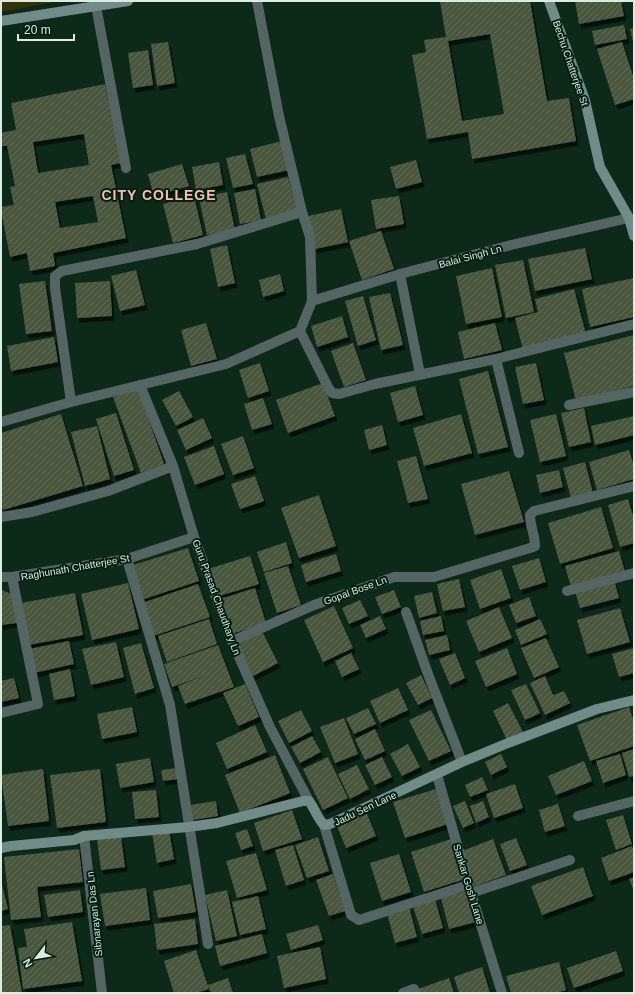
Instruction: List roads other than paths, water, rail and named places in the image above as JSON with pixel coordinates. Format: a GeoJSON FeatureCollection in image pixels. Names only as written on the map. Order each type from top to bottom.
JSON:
{"type":"FeatureCollection","features":[{"type":"Feature","properties":{"kind":"street"},"geometry":{"type":"LineString","coordinates":[[1,21],[128,1]]}},
{"type":"Feature","properties":{"kind":"street"},"geometry":{"type":"LineString","coordinates":[[1,422],[71,402],[226,364],[300,331],[312,301],[310,237],[302,212],[280,116],[256,1]]}},
{"type":"Feature","properties":{"kind":"street","name":"Bechu Chatterjee St"},"geometry":{"type":"LineString","coordinates":[[549,1],[585,100],[600,167],[629,218],[633,231]]}},
{"type":"Feature","properties":{"kind":"street"},"geometry":{"type":"LineString","coordinates":[[96,6],[126,168]]}},
{"type":"Feature","properties":{"kind":"street"},"geometry":{"type":"LineString","coordinates":[[71,402],[55,288],[55,276],[62,271],[197,244],[302,212]]}},
{"type":"Feature","properties":{"kind":"street","name":"Balai Singh Ln"},"geometry":{"type":"LineString","coordinates":[[312,301],[400,274],[511,245],[629,218]]}},
{"type":"Feature","properties":{"kind":"street"},"geometry":{"type":"LineString","coordinates":[[400,274],[420,374]]}},
{"type":"Feature","properties":{"kind":"street"},"geometry":{"type":"LineString","coordinates":[[300,331],[319,371],[332,393],[339,394],[420,374],[496,359],[634,324]]}},
{"type":"Feature","properties":{"kind":"street"},"geometry":{"type":"LineString","coordinates":[[496,359],[519,453]]}},
{"type":"Feature","properties":{"kind":"street","name":"Guru Prasad Chaudhary Ln"},"geometry":{"type":"LineString","coordinates":[[140,386],[173,466],[194,537],[232,641],[270,727],[309,801]]}},
{"type":"Feature","properties":{"kind":"street"},"geometry":{"type":"LineString","coordinates":[[569,405],[634,392]]}},
{"type":"Feature","properties":{"kind":"street"},"geometry":{"type":"LineString","coordinates":[[1,517],[32,512],[108,491],[173,466]]}},
{"type":"Feature","properties":{"kind":"street","name":"Gopal Bose Ln"},"geometry":{"type":"LineString","coordinates":[[232,641],[314,605],[394,576],[434,578],[530,548],[534,546],[535,539],[530,522],[530,515],[534,511],[634,486]]}},
{"type":"Feature","properties":{"kind":"street","name":"Raghunath Chatterjee St"},"geometry":{"type":"LineString","coordinates":[[1,577],[12,577],[127,559],[194,537]]}},
{"type":"Feature","properties":{"kind":"street"},"geometry":{"type":"LineString","coordinates":[[127,559],[170,705],[188,827],[208,944]]}},
{"type":"Feature","properties":{"kind":"street"},"geometry":{"type":"LineString","coordinates":[[566,591],[634,574]]}},
{"type":"Feature","properties":{"kind":"street"},"geometry":{"type":"LineString","coordinates":[[1,713],[38,704],[12,577]]}},
{"type":"Feature","properties":{"kind":"street"},"geometry":{"type":"LineString","coordinates":[[406,612],[462,762]]}},
{"type":"Feature","properties":{"kind":"street","name":"Jadu Sen Lane"},"geometry":{"type":"LineString","coordinates":[[309,801],[313,806],[319,820],[324,825],[330,824],[462,762],[597,709],[634,700]]}},
{"type":"Feature","properties":{"kind":"street","name":"Sankar Gosh Lane"},"geometry":{"type":"LineString","coordinates":[[437,775],[502,993]]}},
{"type":"Feature","properties":{"kind":"street"},"geometry":{"type":"LineString","coordinates":[[1,848],[74,840],[84,836],[188,827],[217,822],[302,801],[309,801]]}},
{"type":"Feature","properties":{"kind":"street"},"geometry":{"type":"LineString","coordinates":[[578,816],[634,802]]}},
{"type":"Feature","properties":{"kind":"street"},"geometry":{"type":"LineString","coordinates":[[324,825],[351,915],[359,920],[570,860]]}},
{"type":"Feature","properties":{"kind":"street","name":"Sibnarayan Das Ln"},"geometry":{"type":"LineString","coordinates":[[84,836],[102,993]]}},
{"type":"Feature","properties":{"kind":"street"},"geometry":{"type":"LineString","coordinates":[[402,993],[414,989],[416,993]]}},
{"type":"Feature","properties":{"kind":"district","name":"CITY COLLEGE"},"geometry":{"type":"Point","coordinates":[159,195]}}]}
